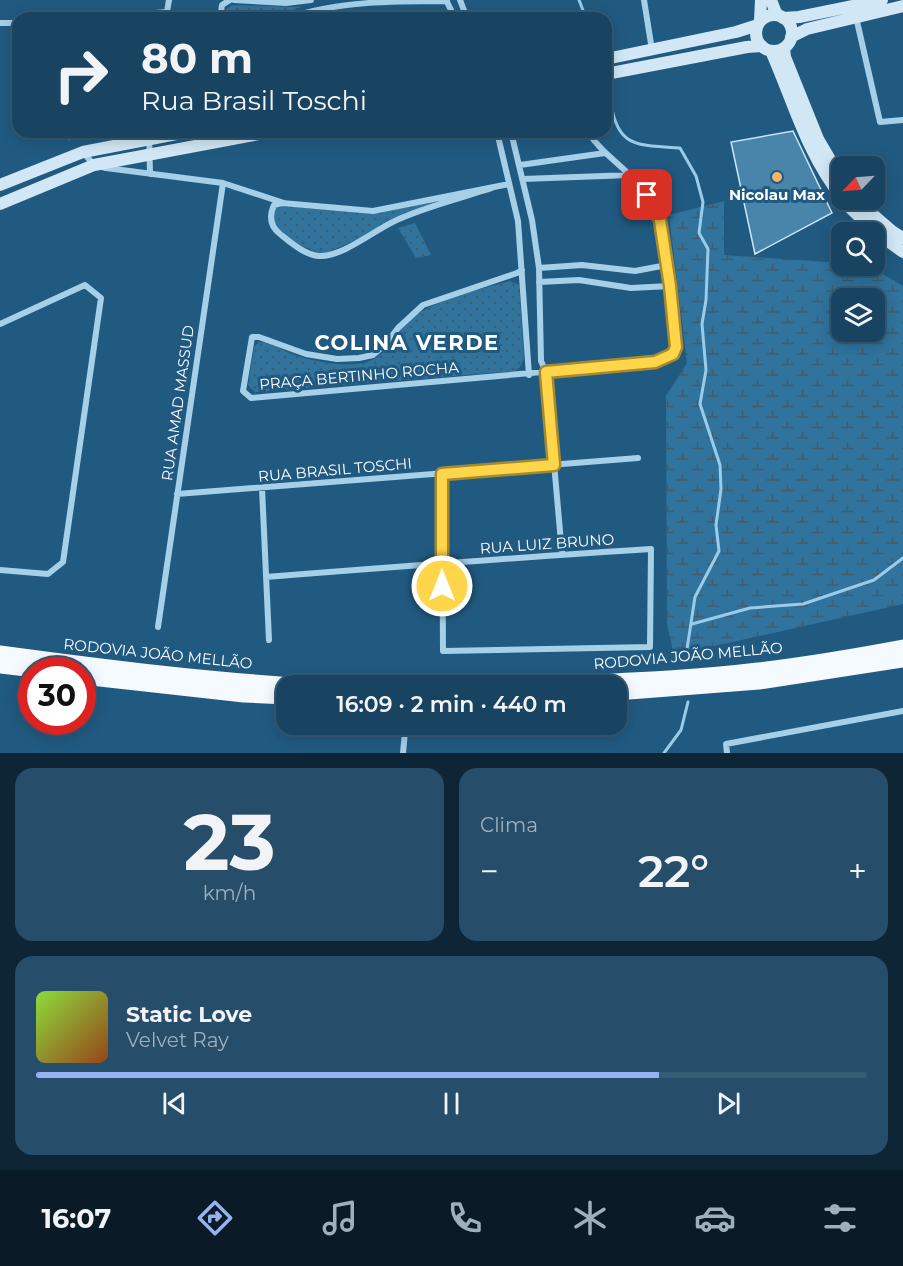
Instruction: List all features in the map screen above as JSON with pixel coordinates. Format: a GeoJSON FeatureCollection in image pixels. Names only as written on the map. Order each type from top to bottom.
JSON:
{"type":"FeatureCollection","features":[{"type":"Feature","properties":{"kind":"highway","name":"RODOVIA JOÃO MELLÃO"},"geometry":{"type":"LineString","coordinates":[[627,679],[729,673],[854,656],[903,646]]}},
{"type":"Feature","properties":{"kind":"highway","name":"RODOVIA JOÃO MELLÃO"},"geometry":{"type":"LineString","coordinates":[[0,653],[145,672],[276,684]]}},
{"type":"Feature","properties":{"kind":"highway","name":"RODOVIA JOÃO MELLÃO"},"geometry":{"type":"LineString","coordinates":[[627,692],[759,682],[903,660]]}},
{"type":"Feature","properties":{"kind":"highway"},"geometry":{"type":"LineString","coordinates":[[0,666],[18,668]]}},
{"type":"Feature","properties":{"kind":"highway","name":"RODOVIA JOÃO MELLÃO"},"geometry":{"type":"LineString","coordinates":[[96,679],[222,693],[276,696]]}},
{"type":"Feature","properties":{"kind":"main road"},"geometry":{"type":"LineString","coordinates":[[761,0],[756,34],[766,48],[813,141],[831,165]]}},
{"type":"Feature","properties":{"kind":"main road"},"geometry":{"type":"LineString","coordinates":[[771,0],[791,28],[786,57],[825,177],[831,185]]}},
{"type":"Feature","properties":{"kind":"main road"},"geometry":{"type":"LineString","coordinates":[[612,58],[687,42],[759,23],[766,16],[799,17],[882,0]]}},
{"type":"Feature","properties":{"kind":"main road"},"geometry":{"type":"LineString","coordinates":[[612,73],[747,47],[766,48],[788,42],[807,29],[903,6]]}},
{"type":"Feature","properties":{"kind":"main road"},"geometry":{"type":"LineString","coordinates":[[687,42],[689,58]]}},
{"type":"Feature","properties":{"kind":"main road"},"geometry":{"type":"LineString","coordinates":[[0,185],[83,152],[144,138]]}},
{"type":"Feature","properties":{"kind":"main road"},"geometry":{"type":"LineString","coordinates":[[0,204],[94,165],[237,138]]}},
{"type":"Feature","properties":{"kind":"main road"},"geometry":{"type":"LineString","coordinates":[[853,210],[874,231],[903,252]]}},
{"type":"Feature","properties":{"kind":"main road"},"geometry":{"type":"LineString","coordinates":[[868,210],[903,238]]}},
{"type":"Feature","properties":{"kind":"street"},"geometry":{"type":"LineString","coordinates":[[221,12],[222,4],[232,0],[286,3],[311,0]]}},
{"type":"Feature","properties":{"kind":"street"},"geometry":{"type":"LineString","coordinates":[[644,0],[652,50]]}},
{"type":"Feature","properties":{"kind":"street"},"geometry":{"type":"LineString","coordinates":[[314,12],[332,8],[414,1],[447,1]]}},
{"type":"Feature","properties":{"kind":"street"},"geometry":{"type":"LineString","coordinates":[[856,17],[880,122],[903,120]]}},
{"type":"Feature","properties":{"kind":"street"},"geometry":{"type":"LineString","coordinates":[[144,138],[150,154],[150,174]]}},
{"type":"Feature","properties":{"kind":"street"},"geometry":{"type":"LineString","coordinates":[[498,138],[518,221],[529,375]]}},
{"type":"Feature","properties":{"kind":"street"},"geometry":{"type":"LineString","coordinates":[[513,138],[532,220],[538,268],[541,361],[546,372],[562,555]]}},
{"type":"Feature","properties":{"kind":"street"},"geometry":{"type":"LineString","coordinates":[[539,282],[579,280],[631,288],[670,286],[660,220],[647,195],[593,138]]}},
{"type":"Feature","properties":{"kind":"street"},"geometry":{"type":"LineString","coordinates":[[83,152],[94,165],[106,168],[223,183],[285,203],[373,211],[509,184]]}},
{"type":"Feature","properties":{"kind":"street"},"geometry":{"type":"LineString","coordinates":[[520,165],[605,153]]}},
{"type":"Feature","properties":{"kind":"street"},"geometry":{"type":"LineString","coordinates":[[523,179],[630,175]]}},
{"type":"Feature","properties":{"kind":"street","name":"RUA AMAD MASSUD"},"geometry":{"type":"LineString","coordinates":[[158,627],[223,183]]}},
{"type":"Feature","properties":{"kind":"street"},"geometry":{"type":"LineString","coordinates":[[285,203],[274,205],[270,213],[271,222],[277,232],[305,251],[317,256],[327,256],[364,240],[400,219],[492,188]]}},
{"type":"Feature","properties":{"kind":"street"},"geometry":{"type":"LineString","coordinates":[[538,268],[582,265],[635,270],[667,265]]}},
{"type":"Feature","properties":{"kind":"street","name":"PRAÇA BERTINHO ROCHA"},"geometry":{"type":"LineString","coordinates":[[522,270],[423,305],[373,355],[337,359],[306,354],[266,339],[252,337],[243,391],[251,398],[655,362],[673,354],[676,347],[670,286]]}},
{"type":"Feature","properties":{"kind":"street"},"geometry":{"type":"LineString","coordinates":[[0,324],[85,285],[101,298],[63,562],[48,574],[0,570]]}},
{"type":"Feature","properties":{"kind":"street","name":"RUA BRASIL TOSCHI"},"geometry":{"type":"LineString","coordinates":[[177,494],[638,458]]}},
{"type":"Feature","properties":{"kind":"street"},"geometry":{"type":"LineString","coordinates":[[442,474],[442,564]]}},
{"type":"Feature","properties":{"kind":"street"},"geometry":{"type":"LineString","coordinates":[[262,488],[269,640]]}},
{"type":"Feature","properties":{"kind":"street","name":"RUA LUIZ BRUNO"},"geometry":{"type":"LineString","coordinates":[[266,577],[562,555],[651,549],[650,647],[443,651],[442,564]]}},
{"type":"Feature","properties":{"kind":"street"},"geometry":{"type":"LineString","coordinates":[[727,753],[726,744],[903,711]]}},
{"type":"Feature","properties":{"kind":"street"},"geometry":{"type":"LineString","coordinates":[[403,753],[405,735]]}},
{"type":"Feature","properties":{"kind":"green space"},"geometry":{"type":"Polygon","coordinates":[[[232,5],[301,7],[288,12],[225,12],[232,5]]]}},
{"type":"Feature","properties":{"kind":"green space"},"geometry":{"type":"Polygon","coordinates":[[[452,198],[326,253],[313,251],[296,243],[276,227],[273,221],[276,207],[282,206],[373,214],[452,198]]]}},
{"type":"Feature","properties":{"kind":"green space"},"geometry":{"type":"Polygon","coordinates":[[[724,201],[724,255],[831,262],[831,276],[885,275],[903,286],[903,604],[674,655],[667,624],[666,396],[687,363],[669,215],[724,201]]]}},
{"type":"Feature","properties":{"kind":"green space"},"geometry":{"type":"Polygon","coordinates":[[[415,223],[431,255],[416,258],[398,228],[415,223]]]}},
{"type":"Feature","properties":{"kind":"green space"},"geometry":{"type":"Polygon","coordinates":[[[510,281],[519,285],[524,358],[520,367],[515,371],[255,392],[248,385],[254,347],[259,342],[297,356],[323,362],[357,364],[367,362],[383,353],[405,324],[423,311],[459,295],[510,281]]]}},
{"type":"Feature","properties":{"kind":"building","name":"Nicolau Max"},"geometry":{"type":"Polygon","coordinates":[[[793,131],[832,213],[755,254],[731,142],[793,131]]]}},
{"type":"Feature","properties":{"kind":"waterway"},"geometry":{"type":"LineString","coordinates":[[579,0],[584,12]]}},
{"type":"Feature","properties":{"kind":"waterway"},"geometry":{"type":"LineString","coordinates":[[612,110],[620,131],[636,143],[680,148],[696,176],[703,202],[699,233],[708,249],[706,300],[702,324],[706,370],[700,404],[720,465],[721,489],[716,525],[719,551],[695,597],[687,649],[689,659]]}},
{"type":"Feature","properties":{"kind":"waterway"},"geometry":{"type":"LineString","coordinates":[[692,624],[750,608],[803,604],[874,580],[903,558]]}},
{"type":"Feature","properties":{"kind":"waterway"},"geometry":{"type":"LineString","coordinates":[[664,753],[681,730],[688,702]]}},
{"type":"Feature","properties":{"kind":"place","name":"Nicolau Max"},"geometry":{"type":"Point","coordinates":[777,177]}},
{"type":"Feature","properties":{"kind":"district","name":"COLINA VERDE"},"geometry":{"type":"Point","coordinates":[407,343]}},
{"type":"Feature","properties":{"kind":"route"},"geometry":{"type":"LineString","coordinates":[[442,586],[442,474],[554,465],[546,372],[655,362],[673,354],[676,347],[660,220],[647,195]]}}]}
